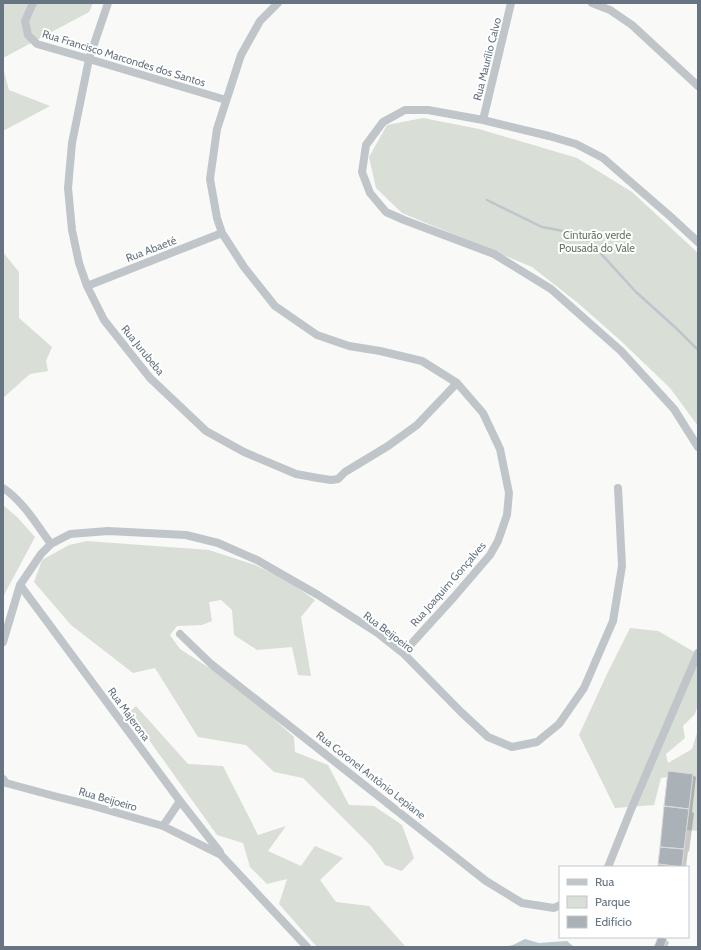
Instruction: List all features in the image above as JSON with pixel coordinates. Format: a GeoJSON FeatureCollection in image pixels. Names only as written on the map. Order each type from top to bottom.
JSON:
{"type":"FeatureCollection","features":[{"type":"Feature","properties":{"kind":"street","name":"Rua Francisco Marcondes dos Santos"},"geometry":{"type":"LineString","coordinates":[[32,3],[25,21],[28,35],[37,44],[90,58],[226,100]]}},
{"type":"Feature","properties":{"kind":"street","name":"Rua Jurubeba"},"geometry":{"type":"LineString","coordinates":[[108,3],[90,58],[72,142],[68,188],[72,230],[79,263],[87,286],[104,320],[150,378],[206,430],[244,452],[296,474],[323,480],[338,479],[345,472],[388,446],[417,425],[457,383]]}},
{"type":"Feature","properties":{"kind":"street","name":"Rua Joaquim Gonçalves"},"geometry":{"type":"LineString","coordinates":[[278,3],[260,21],[241,55],[217,129],[210,179],[217,218],[222,233],[244,267],[275,306],[317,335],[349,346],[380,351],[422,361],[457,383],[483,413],[500,450],[509,494],[507,515],[498,541],[490,555],[403,653]]}},
{"type":"Feature","properties":{"kind":"street","name":"Rua Maurílio Calvo"},"geometry":{"type":"LineString","coordinates":[[483,120],[511,3]]}},
{"type":"Feature","properties":{"kind":"street"},"geometry":{"type":"LineString","coordinates":[[592,3],[610,10],[632,25],[698,86]]}},
{"type":"Feature","properties":{"kind":"street"},"geometry":{"type":"LineString","coordinates":[[698,242],[603,158],[576,144],[549,136],[483,120],[428,110],[405,110],[383,122],[366,145],[362,172],[370,193],[386,212],[494,254],[551,290],[621,351],[674,409],[698,447]]}},
{"type":"Feature","properties":{"kind":"street","name":"Rua Abaeté"},"geometry":{"type":"LineString","coordinates":[[87,286],[222,233]]}},
{"type":"Feature","properties":{"kind":"street"},"geometry":{"type":"LineString","coordinates":[[3,488],[10,493],[32,517],[51,544]]}},
{"type":"Feature","properties":{"kind":"street","name":"Rua Beijoeiro"},"geometry":{"type":"LineString","coordinates":[[3,642],[20,585],[41,554],[51,544],[70,534],[108,531],[186,535],[218,543],[257,560],[379,634],[403,653],[488,737],[512,746],[537,742],[559,724],[584,688],[614,621],[622,566],[618,488]]}},
{"type":"Feature","properties":{"kind":"street","name":"Rua Majerona"},"geometry":{"type":"LineString","coordinates":[[20,585],[180,801],[222,855]]}},
{"type":"Feature","properties":{"kind":"street","name":"Rua Coronel Antônio Lepiane"},"geometry":{"type":"LineString","coordinates":[[180,634],[211,664],[486,881],[522,903],[554,908],[559,906]]}},
{"type":"Feature","properties":{"kind":"street"},"geometry":{"type":"LineString","coordinates":[[608,866],[698,653]]}},
{"type":"Feature","properties":{"kind":"street","name":"Rua Beijoeiro"},"geometry":{"type":"LineString","coordinates":[[3,779],[6,783],[163,826],[222,855],[307,947]]}},
{"type":"Feature","properties":{"kind":"street"},"geometry":{"type":"LineString","coordinates":[[163,826],[180,801]]}},
{"type":"Feature","properties":{"kind":"green space"},"geometry":{"type":"Polygon","coordinates":[[[3,3],[93,3],[89,12],[3,58],[3,3]]]}},
{"type":"Feature","properties":{"kind":"green space"},"geometry":{"type":"Polygon","coordinates":[[[3,68],[9,90],[50,106],[3,131],[3,68]]]}},
{"type":"Feature","properties":{"kind":"green space","name":"Cinturão verde Pousada do Vale"},"geometry":{"type":"Polygon","coordinates":[[[423,118],[479,129],[577,158],[632,192],[698,253],[698,426],[670,388],[621,341],[578,303],[532,267],[402,213],[376,188],[369,157],[387,125],[423,118]]]}},
{"type":"Feature","properties":{"kind":"green space"},"geometry":{"type":"Polygon","coordinates":[[[3,252],[19,272],[19,318],[52,347],[46,361],[48,371],[30,374],[3,398],[3,252]]]}},
{"type":"Feature","properties":{"kind":"green space"},"geometry":{"type":"Polygon","coordinates":[[[3,505],[17,517],[35,537],[4,595],[3,594],[3,505]]]}},
{"type":"Feature","properties":{"kind":"green space"},"geometry":{"type":"Polygon","coordinates":[[[87,541],[209,550],[255,565],[285,579],[315,600],[301,617],[311,676],[298,675],[292,647],[257,650],[234,635],[232,610],[221,600],[209,602],[212,621],[202,625],[177,626],[170,635],[180,649],[240,688],[294,737],[295,752],[328,765],[349,805],[374,806],[402,825],[414,858],[402,871],[385,865],[371,846],[303,778],[274,772],[246,745],[198,737],[155,668],[133,673],[71,625],[34,582],[42,560],[69,545],[87,541]]]}},
{"type":"Feature","properties":{"kind":"green space"},"geometry":{"type":"Polygon","coordinates":[[[630,628],[658,631],[698,654],[698,704],[695,714],[683,726],[685,738],[666,754],[668,763],[692,749],[698,730],[698,831],[687,830],[689,774],[661,778],[654,805],[615,808],[579,735],[630,628]]]}},
{"type":"Feature","properties":{"kind":"green space"},"geometry":{"type":"Polygon","coordinates":[[[136,706],[188,764],[223,766],[258,835],[286,826],[268,851],[301,866],[315,846],[343,858],[320,880],[336,902],[369,906],[406,947],[317,947],[279,904],[287,879],[267,884],[250,867],[243,843],[217,835],[129,712],[136,706]]]}},
{"type":"Feature","properties":{"kind":"shaded area"},"geometry":{"type":"Polygon","coordinates":[[[525,939],[539,943],[567,941],[574,947],[504,947],[513,945],[525,939]]]}},
{"type":"Feature","properties":{"kind":"building"},"geometry":{"type":"Polygon","coordinates":[[[668,771],[693,774],[689,809],[664,806],[668,771]]]}},
{"type":"Feature","properties":{"kind":"building"},"geometry":{"type":"Polygon","coordinates":[[[664,806],[689,809],[684,849],[660,847],[664,806]]]}},
{"type":"Feature","properties":{"kind":"building"},"geometry":{"type":"Polygon","coordinates":[[[660,847],[684,849],[682,866],[658,864],[660,847]]]}},
{"type":"Feature","properties":{"kind":"building"},"geometry":{"type":"Polygon","coordinates":[[[658,864],[674,866],[658,866],[658,864]]]}},
{"type":"Feature","properties":{"kind":"building"},"geometry":{"type":"Polygon","coordinates":[[[658,938],[667,939],[664,947],[654,947],[658,938]]]}},
{"type":"Feature","properties":{"kind":"waterway"},"geometry":{"type":"LineString","coordinates":[[487,200],[542,227],[584,235],[636,292],[698,350]]}}]}
